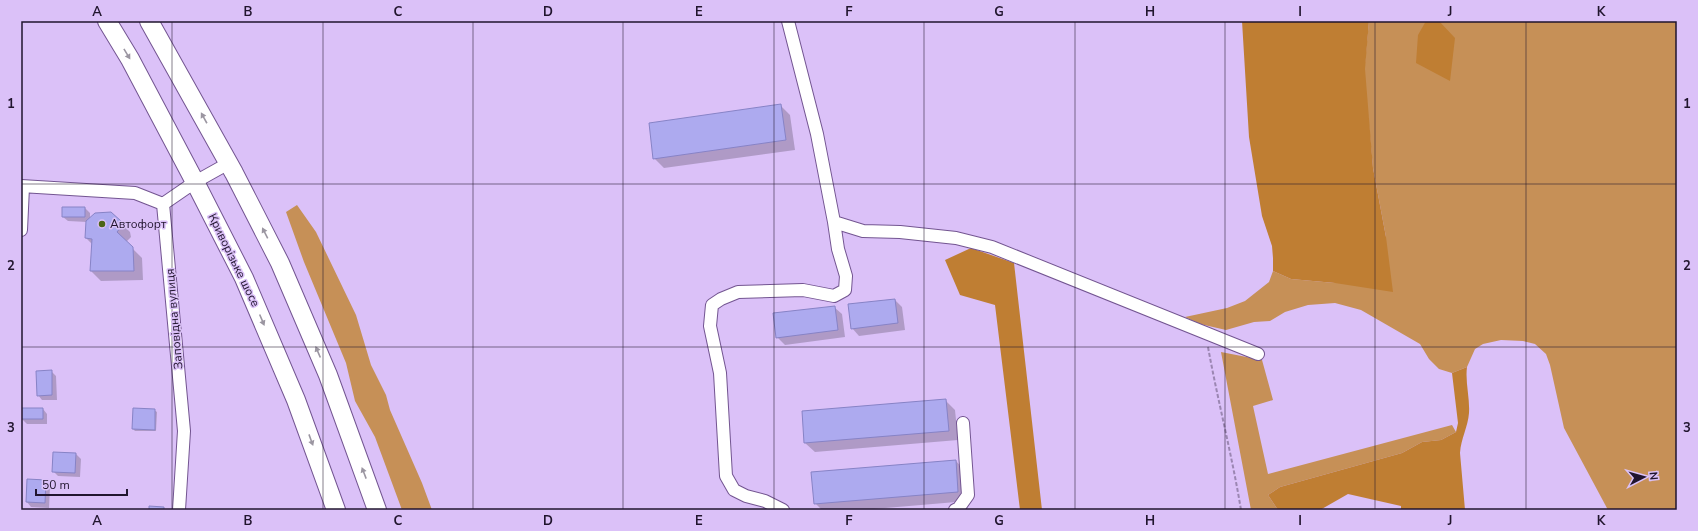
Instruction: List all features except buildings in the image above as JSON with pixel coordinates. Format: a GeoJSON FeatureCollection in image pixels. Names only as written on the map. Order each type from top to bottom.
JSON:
{"type":"FeatureCollection","features":[{"type":"Feature","properties":{"kind":"highway","name":"Криворізьке шосе"},"geometry":{"type":"LineString","coordinates":[[107,21],[130,59],[247,285],[296,400],[336,510]]}},
{"type":"Feature","properties":{"kind":"highway"},"geometry":{"type":"LineString","coordinates":[[149,21],[229,163],[280,263],[328,375],[377,510]]}},
{"type":"Feature","properties":{"kind":"street"},"geometry":{"type":"LineString","coordinates":[[783,510],[765,500],[746,496],[734,490],[726,476],[720,373],[710,326],[712,305],[721,299],[738,292],[803,290],[834,296],[845,290],[846,276],[838,249],[816,134],[788,21]]}},
{"type":"Feature","properties":{"kind":"street"},"geometry":{"type":"LineString","coordinates":[[21,230],[22,186],[135,193],[163,204],[195,182],[229,163]]}},
{"type":"Feature","properties":{"kind":"street","name":"Заповідна вулиця"},"geometry":{"type":"LineString","coordinates":[[163,204],[184,431],[179,510]]}},
{"type":"Feature","properties":{"kind":"street"},"geometry":{"type":"LineString","coordinates":[[834,222],[863,231],[900,232],[956,238],[992,247],[1258,354]]}},
{"type":"Feature","properties":{"kind":"street"},"geometry":{"type":"LineString","coordinates":[[955,510],[958,509],[968,495],[963,423]]}},
{"type":"Feature","properties":{"kind":"path"},"geometry":{"type":"LineString","coordinates":[[1204,333],[1222,412],[1241,510]]}},
{"type":"Feature","properties":{"kind":"shaded area"},"geometry":{"type":"Polygon","coordinates":[[[1242,21],[1369,21],[1365,69],[1373,168],[1386,237],[1393,292],[1335,283],[1291,279],[1273,271],[1272,246],[1262,216],[1249,137],[1242,21]]]}},
{"type":"Feature","properties":{"kind":"shaded area"},"geometry":{"type":"Polygon","coordinates":[[[1369,21],[1677,21],[1677,510],[1608,510],[1564,428],[1550,365],[1546,354],[1535,344],[1523,341],[1501,340],[1483,344],[1475,349],[1467,367],[1452,373],[1439,369],[1429,359],[1420,344],[1361,310],[1335,303],[1308,305],[1285,312],[1270,321],[1254,322],[1226,330],[1200,324],[1185,317],[1227,308],[1245,301],[1269,282],[1273,271],[1291,279],[1335,283],[1386,237],[1373,168],[1364,73],[1369,21]]]}},
{"type":"Feature","properties":{"kind":"shaded area"},"geometry":{"type":"Polygon","coordinates":[[[1426,21],[1439,21],[1455,38],[1450,81],[1416,63],[1418,35],[1426,21]]]}},
{"type":"Feature","properties":{"kind":"shaded area"},"geometry":{"type":"Polygon","coordinates":[[[297,205],[316,232],[356,315],[371,365],[386,395],[390,410],[422,483],[432,510],[402,510],[375,437],[355,401],[346,363],[304,262],[286,212],[297,205]]]}},
{"type":"Feature","properties":{"kind":"shaded area"},"geometry":{"type":"Polygon","coordinates":[[[971,248],[1014,263],[1042,510],[1020,510],[995,305],[960,295],[945,260],[971,248]]]}},
{"type":"Feature","properties":{"kind":"shaded area"},"geometry":{"type":"Polygon","coordinates":[[[1221,352],[1262,360],[1273,400],[1253,406],[1268,474],[1452,425],[1456,432],[1441,440],[1422,442],[1402,453],[1280,487],[1268,495],[1278,510],[1251,510],[1221,352]]]}},
{"type":"Feature","properties":{"kind":"shaded area"},"geometry":{"type":"Polygon","coordinates":[[[1467,367],[1469,413],[1460,453],[1465,510],[1401,510],[1401,506],[1348,494],[1320,510],[1278,510],[1268,495],[1280,487],[1402,453],[1422,442],[1441,440],[1456,432],[1458,423],[1452,373],[1467,367]]]}},
{"type":"Feature","properties":{"kind":"place","name":"Автофорт"},"geometry":{"type":"Point","coordinates":[102,224]}}]}
